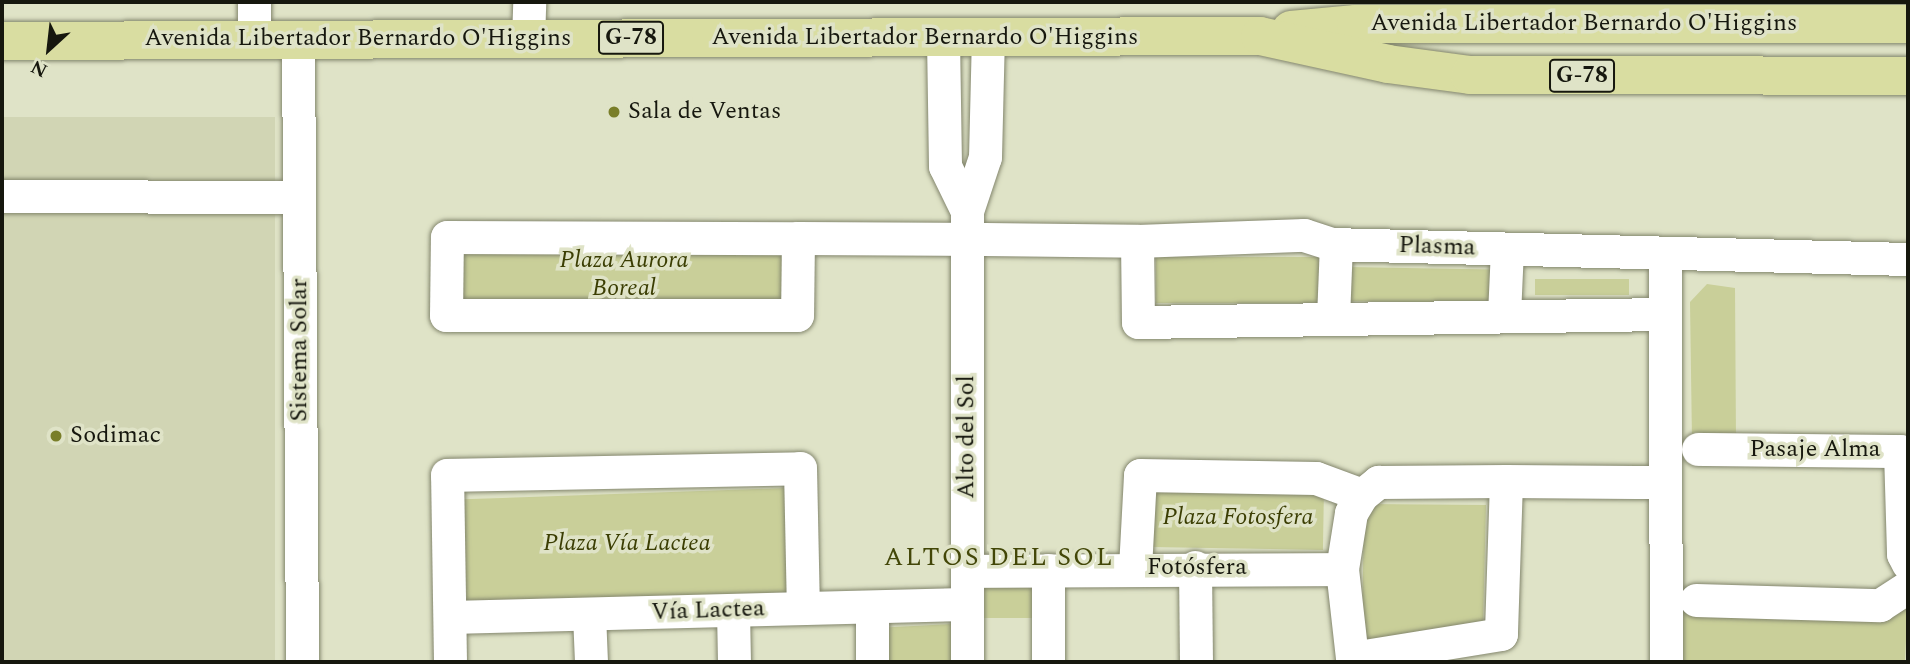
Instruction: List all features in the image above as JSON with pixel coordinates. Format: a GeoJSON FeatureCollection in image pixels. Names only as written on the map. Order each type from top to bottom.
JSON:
{"type":"FeatureCollection","features":[{"type":"Feature","properties":{"kind":"main road","name":"Avenida Libertador Bernardo O'Higgins"},"geometry":{"type":"LineString","coordinates":[[2,41],[254,20],[298,38],[529,20],[943,38],[1261,36],[1356,24],[1908,24]]}},
{"type":"Feature","properties":{"kind":"main road","name":"Avenida Libertador Bernardo O'Higgins"},"geometry":{"type":"LineString","coordinates":[[1261,36],[1388,64],[1470,75],[1908,76]]}},
{"type":"Feature","properties":{"kind":"street","name":"Sistema Solar"},"geometry":{"type":"LineString","coordinates":[[298,38],[302,662]]}},
{"type":"Feature","properties":{"kind":"street","name":"Alto del Sol"},"geometry":{"type":"LineString","coordinates":[[943,38],[945,166],[967,225]]}},
{"type":"Feature","properties":{"kind":"street","name":"Alto del Sol"},"geometry":{"type":"LineString","coordinates":[[967,662],[967,225],[985,158],[988,38]]}},
{"type":"Feature","properties":{"kind":"street"},"geometry":{"type":"LineString","coordinates":[[2,196],[299,197]]}},
{"type":"Feature","properties":{"kind":"street","name":"Plasma"},"geometry":{"type":"LineString","coordinates":[[798,238],[797,315],[446,314],[447,237],[798,238],[967,225],[1137,241],[1304,235],[1336,244],[1908,259]]}},
{"type":"Feature","properties":{"kind":"street"},"geometry":{"type":"LineString","coordinates":[[1137,241],[1138,322],[1504,314],[1664,314]]}},
{"type":"Feature","properties":{"kind":"street"},"geometry":{"type":"LineString","coordinates":[[1333,318],[1336,244]]}},
{"type":"Feature","properties":{"kind":"street"},"geometry":{"type":"LineString","coordinates":[[1504,314],[1507,249]]}},
{"type":"Feature","properties":{"kind":"street"},"geometry":{"type":"LineString","coordinates":[[1665,254],[1666,662]]}},
{"type":"Feature","properties":{"kind":"street","name":"Pasaje Alma"},"geometry":{"type":"LineString","coordinates":[[1698,449],[1900,451],[1903,554],[1908,564]]}},
{"type":"Feature","properties":{"kind":"street"},"geometry":{"type":"LineString","coordinates":[[450,662],[447,475],[800,468],[803,608]]}},
{"type":"Feature","properties":{"kind":"street"},"geometry":{"type":"LineString","coordinates":[[1135,568],[1140,475],[1316,478],[1362,495]]}},
{"type":"Feature","properties":{"kind":"street"},"geometry":{"type":"LineString","coordinates":[[1506,481],[1501,634],[1352,658],[1342,569],[1352,513],[1362,495],[1378,482],[1506,481],[1664,482]]}},
{"type":"Feature","properties":{"kind":"street"},"geometry":{"type":"LineString","coordinates":[[1195,567],[1196,662]]}},
{"type":"Feature","properties":{"kind":"street","name":"Fotósfera"},"geometry":{"type":"LineString","coordinates":[[967,571],[1195,567],[1342,569]]}},
{"type":"Feature","properties":{"kind":"street"},"geometry":{"type":"LineString","coordinates":[[1048,570],[1048,662]]}},
{"type":"Feature","properties":{"kind":"street"},"geometry":{"type":"LineString","coordinates":[[1696,600],[1880,605],[1908,587]]}},
{"type":"Feature","properties":{"kind":"street","name":"Vía Lactea"},"geometry":{"type":"LineString","coordinates":[[450,617],[967,604]]}},
{"type":"Feature","properties":{"kind":"street"},"geometry":{"type":"LineString","coordinates":[[872,607],[872,662]]}},
{"type":"Feature","properties":{"kind":"street"},"geometry":{"type":"LineString","coordinates":[[733,610],[734,662]]}},
{"type":"Feature","properties":{"kind":"street"},"geometry":{"type":"LineString","coordinates":[[589,614],[591,662]]}},
{"type":"Feature","properties":{"kind":"shaded area"},"geometry":{"type":"Polygon","coordinates":[[[2,117],[275,117],[275,662],[2,662],[2,117]]]}},
{"type":"Feature","properties":{"kind":"green space","name":"Plaza Aurora Boreal"},"geometry":{"type":"Polygon","coordinates":[[[460,245],[788,251],[787,307],[459,301],[460,245]]]}},
{"type":"Feature","properties":{"kind":"green space"},"geometry":{"type":"Polygon","coordinates":[[[1156,257],[1321,257],[1321,303],[1156,303],[1156,257]]]}},
{"type":"Feature","properties":{"kind":"green space"},"geometry":{"type":"Polygon","coordinates":[[[1347,267],[1491,270],[1490,304],[1346,301],[1347,267]]]}},
{"type":"Feature","properties":{"kind":"green space"},"geometry":{"type":"Polygon","coordinates":[[[1535,279],[1629,279],[1629,295],[1535,295],[1535,279]]]}},
{"type":"Feature","properties":{"kind":"green space"},"geometry":{"type":"Polygon","coordinates":[[[1707,284],[1735,288],[1736,442],[1692,441],[1690,302],[1707,284]]]}},
{"type":"Feature","properties":{"kind":"green space","name":"Plaza Fotosfera"},"geometry":{"type":"Polygon","coordinates":[[[1153,486],[1324,489],[1323,550],[1152,547],[1153,486]]]}},
{"type":"Feature","properties":{"kind":"green space","name":"Plaza Vía Lactea"},"geometry":{"type":"Polygon","coordinates":[[[788,488],[792,592],[467,603],[463,499],[788,488]]]}},
{"type":"Feature","properties":{"kind":"green space"},"geometry":{"type":"Polygon","coordinates":[[[1364,504],[1486,505],[1483,624],[1362,643],[1364,504]]]}},
{"type":"Feature","properties":{"kind":"green space"},"geometry":{"type":"Polygon","coordinates":[[[977,585],[1036,585],[1036,618],[977,618],[977,585]]]}},
{"type":"Feature","properties":{"kind":"green space"},"geometry":{"type":"Polygon","coordinates":[[[1908,599],[1905,662],[1677,662],[1677,608],[1908,599]]]}},
{"type":"Feature","properties":{"kind":"green space"},"geometry":{"type":"Polygon","coordinates":[[[952,624],[954,662],[882,662],[880,628],[952,624]]]}},
{"type":"Feature","properties":{"kind":"place","name":"Sala de Ventas"},"geometry":{"type":"Point","coordinates":[614,112]}},
{"type":"Feature","properties":{"kind":"place","name":"Sodimac"},"geometry":{"type":"Point","coordinates":[56,436]}},
{"type":"Feature","properties":{"kind":"district","name":"ALTOS DEL SOL"},"geometry":{"type":"Point","coordinates":[999,558]}}]}
